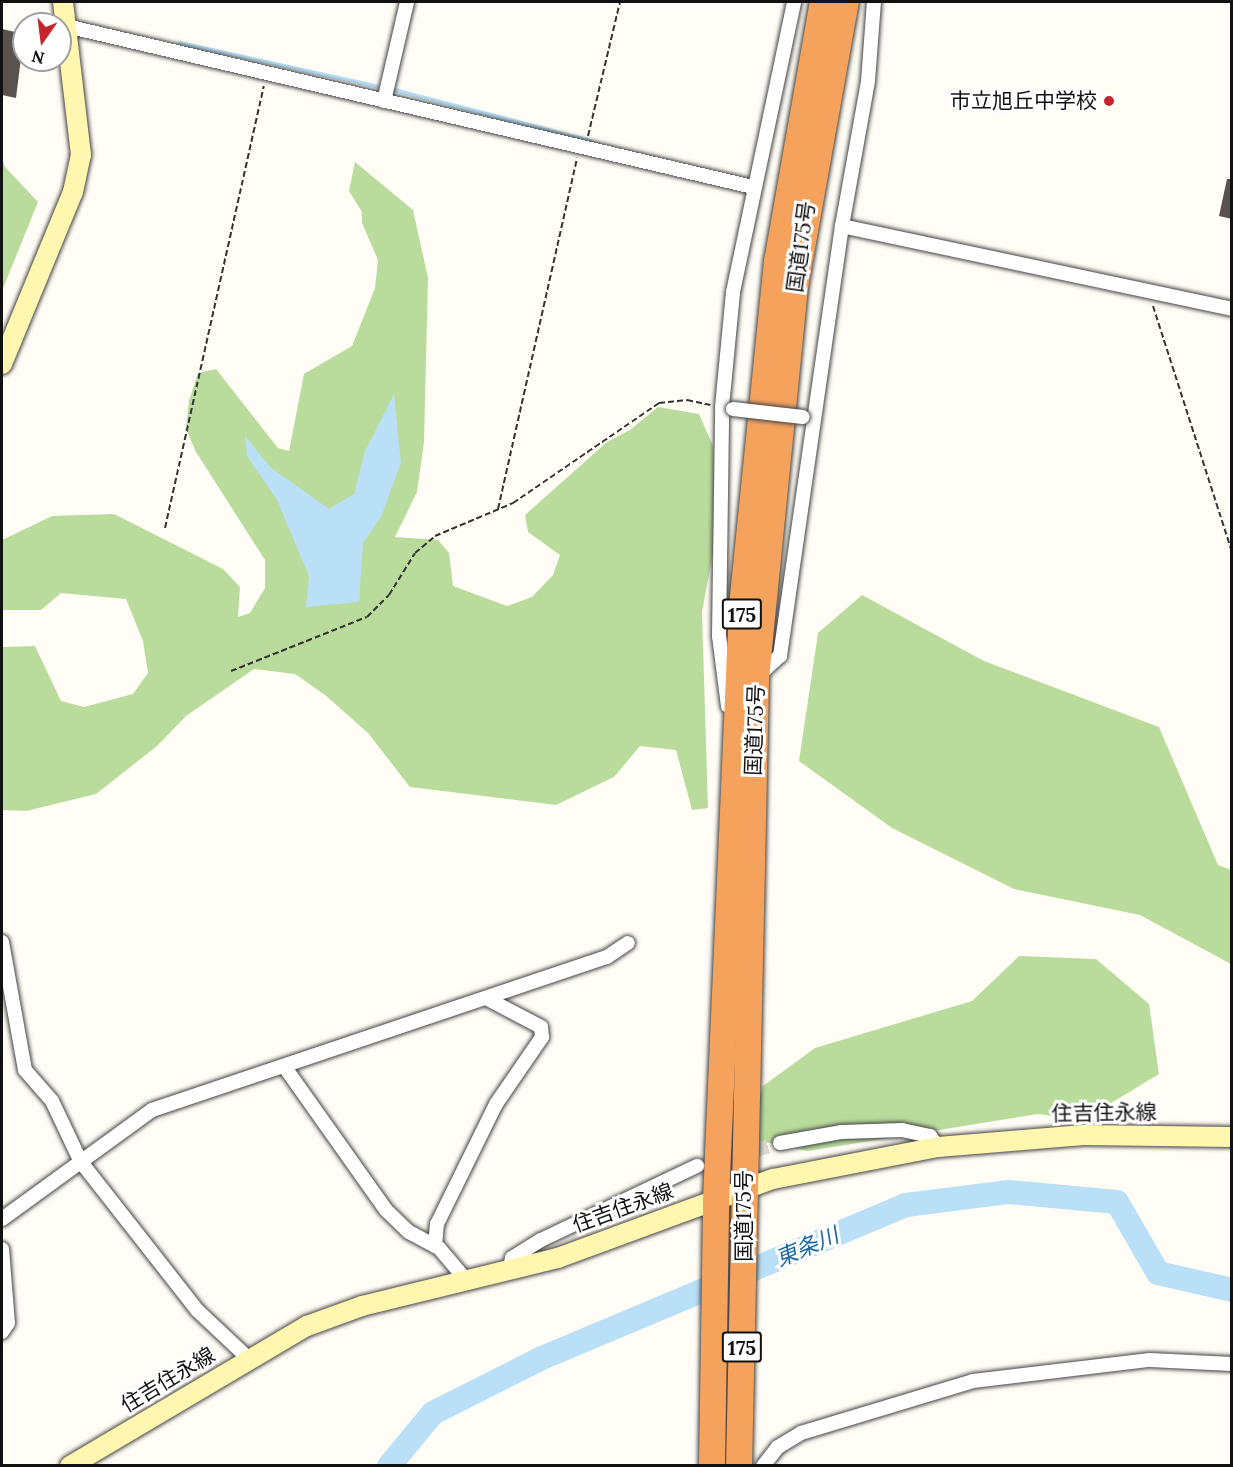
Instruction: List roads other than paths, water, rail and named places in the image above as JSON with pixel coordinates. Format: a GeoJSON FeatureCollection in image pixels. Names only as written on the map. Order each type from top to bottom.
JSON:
{"type":"FeatureCollection","features":[{"type":"Feature","properties":{"kind":"highway","name":"国道175号"},"geometry":{"type":"LineString","coordinates":[[712,1466],[716,1200],[742,606],[777,262],[823,2]]}},
{"type":"Feature","properties":{"kind":"highway","name":"国道175号"},"geometry":{"type":"LineString","coordinates":[[739,1466],[745,1228],[743,1190],[756,678],[795,287],[846,2]]}},
{"type":"Feature","properties":{"kind":"main road"},"geometry":{"type":"LineString","coordinates":[[2,364],[73,192],[81,155],[71,72]]}},
{"type":"Feature","properties":{"kind":"main road","name":"住吉住永線"},"geometry":{"type":"LineString","coordinates":[[70,1466],[307,1326],[362,1306],[558,1258],[773,1179],[938,1147],[1084,1135],[1232,1137]]}},
{"type":"Feature","properties":{"kind":"street"},"geometry":{"type":"LineString","coordinates":[[384,101],[407,2]]}},
{"type":"Feature","properties":{"kind":"street"},"geometry":{"type":"LineString","coordinates":[[735,757],[719,636],[733,292],[753,187],[794,2]]}},
{"type":"Feature","properties":{"kind":"street"},"geometry":{"type":"LineString","coordinates":[[756,678],[780,656],[809,419],[868,81],[874,2]]}},
{"type":"Feature","properties":{"kind":"street"},"geometry":{"type":"LineString","coordinates":[[72,28],[753,187]]}},
{"type":"Feature","properties":{"kind":"street"},"geometry":{"type":"LineString","coordinates":[[842,226],[1149,289],[1232,309]]}},
{"type":"Feature","properties":{"kind":"street"},"geometry":{"type":"LineString","coordinates":[[728,408],[809,419]]}},
{"type":"Feature","properties":{"kind":"street"},"geometry":{"type":"LineString","coordinates":[[2,942],[25,1070],[52,1101],[81,1162],[198,1311],[249,1360]]}},
{"type":"Feature","properties":{"kind":"street"},"geometry":{"type":"LineString","coordinates":[[2,1220],[152,1110],[607,957],[628,943]]}},
{"type":"Feature","properties":{"kind":"street"},"geometry":{"type":"LineString","coordinates":[[435,1246],[437,1224],[496,1104],[542,1037],[541,1027],[486,998]]}},
{"type":"Feature","properties":{"kind":"street"},"geometry":{"type":"LineString","coordinates":[[284,1066],[386,1210],[409,1232],[435,1246],[458,1266],[466,1281]]}},
{"type":"Feature","properties":{"kind":"street"},"geometry":{"type":"LineString","coordinates":[[780,1143],[842,1132],[902,1130],[930,1136],[938,1147]]}},
{"type":"Feature","properties":{"kind":"street"},"geometry":{"type":"LineString","coordinates":[[510,1270],[512,1258],[541,1240],[697,1166]]}},
{"type":"Feature","properties":{"kind":"street"},"geometry":{"type":"LineString","coordinates":[[2,1249],[8,1323],[2,1332]]}},
{"type":"Feature","properties":{"kind":"street"},"geometry":{"type":"LineString","coordinates":[[763,1466],[778,1447],[801,1433],[973,1381],[1082,1365],[1150,1360],[1232,1364]]}},
{"type":"Feature","properties":{"kind":"water"},"geometry":{"type":"Polygon","coordinates":[[[394,394],[401,463],[381,517],[363,543],[359,602],[306,607],[309,576],[277,500],[247,456],[245,436],[270,467],[329,509],[354,494],[365,451],[394,394]]]}},
{"type":"Feature","properties":{"kind":"waterway"},"geometry":{"type":"LineString","coordinates":[[180,43],[402,92],[592,141]]}},
{"type":"Feature","properties":{"kind":"waterway","name":"東条川"},"geometry":{"type":"LineString","coordinates":[[389,1466],[433,1413],[542,1358],[906,1205],[1009,1192],[1117,1202],[1158,1273],[1232,1290]]}},
{"type":"Feature","properties":{"kind":"tunnel"},"geometry":{"type":"LineString","coordinates":[[714,1162],[780,1143]]}},
{"type":"Feature","properties":{"kind":"place","name":"市立旭丘中学校"},"geometry":{"type":"Point","coordinates":[1109,101]}}]}
